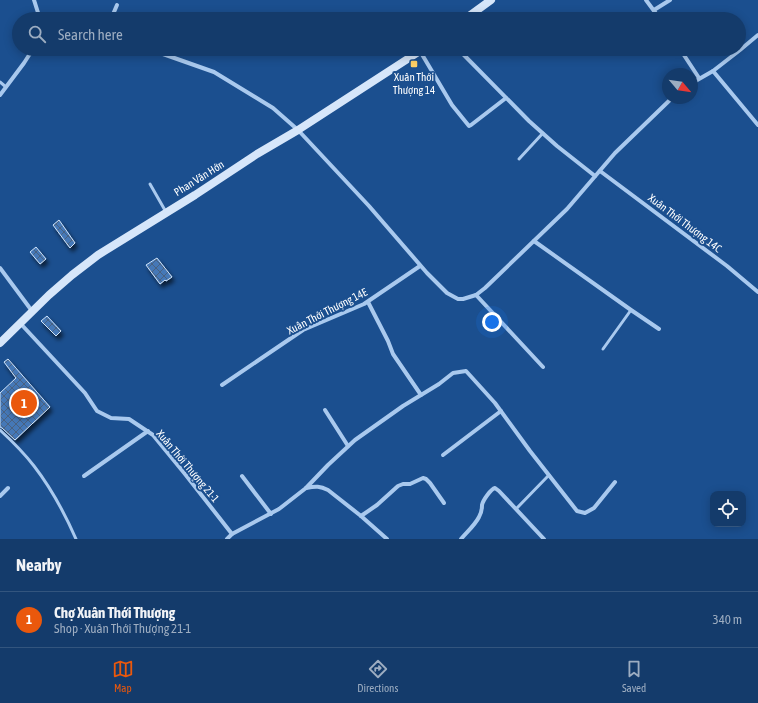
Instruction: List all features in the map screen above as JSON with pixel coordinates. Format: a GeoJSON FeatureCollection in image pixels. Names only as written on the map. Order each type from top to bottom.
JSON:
{"type":"FeatureCollection","features":[{"type":"Feature","properties":{"kind":"main road"},"geometry":{"type":"LineString","coordinates":[[475,12],[491,0]]}},
{"type":"Feature","properties":{"kind":"main road","name":"Phan Văn Hớn"},"geometry":{"type":"LineString","coordinates":[[0,343],[32,311],[72,275],[98,255],[257,154],[298,130],[413,56]]}},
{"type":"Feature","properties":{"kind":"street"},"geometry":{"type":"LineString","coordinates":[[34,0],[38,12]]}},
{"type":"Feature","properties":{"kind":"street"},"geometry":{"type":"LineString","coordinates":[[646,0],[654,10],[670,0]]}},
{"type":"Feature","properties":{"kind":"street"},"geometry":{"type":"LineString","coordinates":[[114,12],[117,5]]}},
{"type":"Feature","properties":{"kind":"street"},"geometry":{"type":"LineString","coordinates":[[746,45],[758,35]]}},
{"type":"Feature","properties":{"kind":"street"},"geometry":{"type":"LineString","coordinates":[[0,95],[29,56]]}},
{"type":"Feature","properties":{"kind":"street"},"geometry":{"type":"LineString","coordinates":[[169,56],[214,72],[273,108],[298,130],[369,206],[420,266],[447,293],[463,300],[476,295],[534,241],[567,209],[615,153],[666,104]]}},
{"type":"Feature","properties":{"kind":"street"},"geometry":{"type":"LineString","coordinates":[[425,56],[452,105],[469,126],[506,98]]}},
{"type":"Feature","properties":{"kind":"street"},"geometry":{"type":"LineString","coordinates":[[465,56],[529,121],[595,176]]}},
{"type":"Feature","properties":{"kind":"street"},"geometry":{"type":"LineString","coordinates":[[685,56],[699,78],[713,71],[732,56]]}},
{"type":"Feature","properties":{"kind":"street"},"geometry":{"type":"LineString","coordinates":[[713,71],[758,126]]}},
{"type":"Feature","properties":{"kind":"street","name":"Xuân Thới Thượng 14C"},"geometry":{"type":"LineString","coordinates":[[600,171],[727,266],[758,292]]}},
{"type":"Feature","properties":{"kind":"street"},"geometry":{"type":"LineString","coordinates":[[534,241],[659,329]]}},
{"type":"Feature","properties":{"kind":"street","name":"Xuân Thới Thượng 14E"},"geometry":{"type":"LineString","coordinates":[[222,385],[303,330],[368,302],[420,266]]}},
{"type":"Feature","properties":{"kind":"street"},"geometry":{"type":"LineString","coordinates":[[0,268],[32,311]]}},
{"type":"Feature","properties":{"kind":"street"},"geometry":{"type":"LineString","coordinates":[[476,295],[543,368]]}},
{"type":"Feature","properties":{"kind":"street"},"geometry":{"type":"LineString","coordinates":[[368,302],[393,354],[421,395]]}},
{"type":"Feature","properties":{"kind":"street","name":"Xuân Thới Thượng 21-1"},"geometry":{"type":"LineString","coordinates":[[20,323],[85,394],[97,411],[111,418],[129,419],[153,435],[232,534]]}},
{"type":"Feature","properties":{"kind":"street"},"geometry":{"type":"LineString","coordinates":[[227,539],[232,534],[279,509],[306,488],[355,440],[403,406],[439,384],[453,373],[466,371],[495,403],[577,511],[585,513],[594,508],[615,482]]}},
{"type":"Feature","properties":{"kind":"street"},"geometry":{"type":"LineString","coordinates":[[325,410],[348,446]]}},
{"type":"Feature","properties":{"kind":"street"},"geometry":{"type":"LineString","coordinates":[[443,455],[501,411]]}},
{"type":"Feature","properties":{"kind":"street"},"geometry":{"type":"LineString","coordinates":[[84,476],[148,431]]}},
{"type":"Feature","properties":{"kind":"street"},"geometry":{"type":"LineString","coordinates":[[242,476],[270,514]]}},
{"type":"Feature","properties":{"kind":"street"},"geometry":{"type":"LineString","coordinates":[[361,516],[377,505],[398,486],[410,484],[423,478],[430,483],[444,503]]}},
{"type":"Feature","properties":{"kind":"street"},"geometry":{"type":"LineString","coordinates":[[306,488],[316,486],[328,490],[387,539]]}},
{"type":"Feature","properties":{"kind":"street"},"geometry":{"type":"LineString","coordinates":[[0,496],[8,488]]}},
{"type":"Feature","properties":{"kind":"street"},"geometry":{"type":"LineString","coordinates":[[461,539],[480,517],[483,509],[482,504],[494,488],[497,488],[544,539]]}},
{"type":"Feature","properties":{"kind":"lane"},"geometry":{"type":"LineString","coordinates":[[0,82],[6,87]]}},
{"type":"Feature","properties":{"kind":"lane"},"geometry":{"type":"LineString","coordinates":[[519,160],[543,133]]}},
{"type":"Feature","properties":{"kind":"lane"},"geometry":{"type":"LineString","coordinates":[[150,184],[166,212]]}},
{"type":"Feature","properties":{"kind":"lane"},"geometry":{"type":"LineString","coordinates":[[603,349],[631,310]]}},
{"type":"Feature","properties":{"kind":"lane"},"geometry":{"type":"LineString","coordinates":[[0,430],[19,448],[35,467],[52,492],[76,539]]}},
{"type":"Feature","properties":{"kind":"lane"},"geometry":{"type":"LineString","coordinates":[[516,509],[549,475]]}},
{"type":"Feature","properties":{"kind":"building"},"geometry":{"type":"Polygon","coordinates":[[[59,220],[75,243],[70,248],[53,225],[59,220]]]}},
{"type":"Feature","properties":{"kind":"building"},"geometry":{"type":"Polygon","coordinates":[[[36,247],[46,259],[40,264],[30,252],[36,247]]]}},
{"type":"Feature","properties":{"kind":"building"},"geometry":{"type":"Polygon","coordinates":[[[157,258],[172,277],[160,284],[146,265],[157,258]]]}},
{"type":"Feature","properties":{"kind":"building"},"geometry":{"type":"Polygon","coordinates":[[[47,316],[61,331],[56,336],[41,321],[47,316]]]}},
{"type":"Feature","properties":{"kind":"building"},"geometry":{"type":"Polygon","coordinates":[[[8,359],[50,407],[15,440],[0,427],[0,393],[16,378],[4,362],[8,359]]]}},
{"type":"Feature","properties":{"kind":"place","name":"Xuân Thới Thượng 14"},"geometry":{"type":"Point","coordinates":[414,64]}},
{"type":"Feature","properties":{"kind":"place","name":"Chợ Xuân Thới Thượng"},"geometry":{"type":"Point","coordinates":[24,403]}}]}
